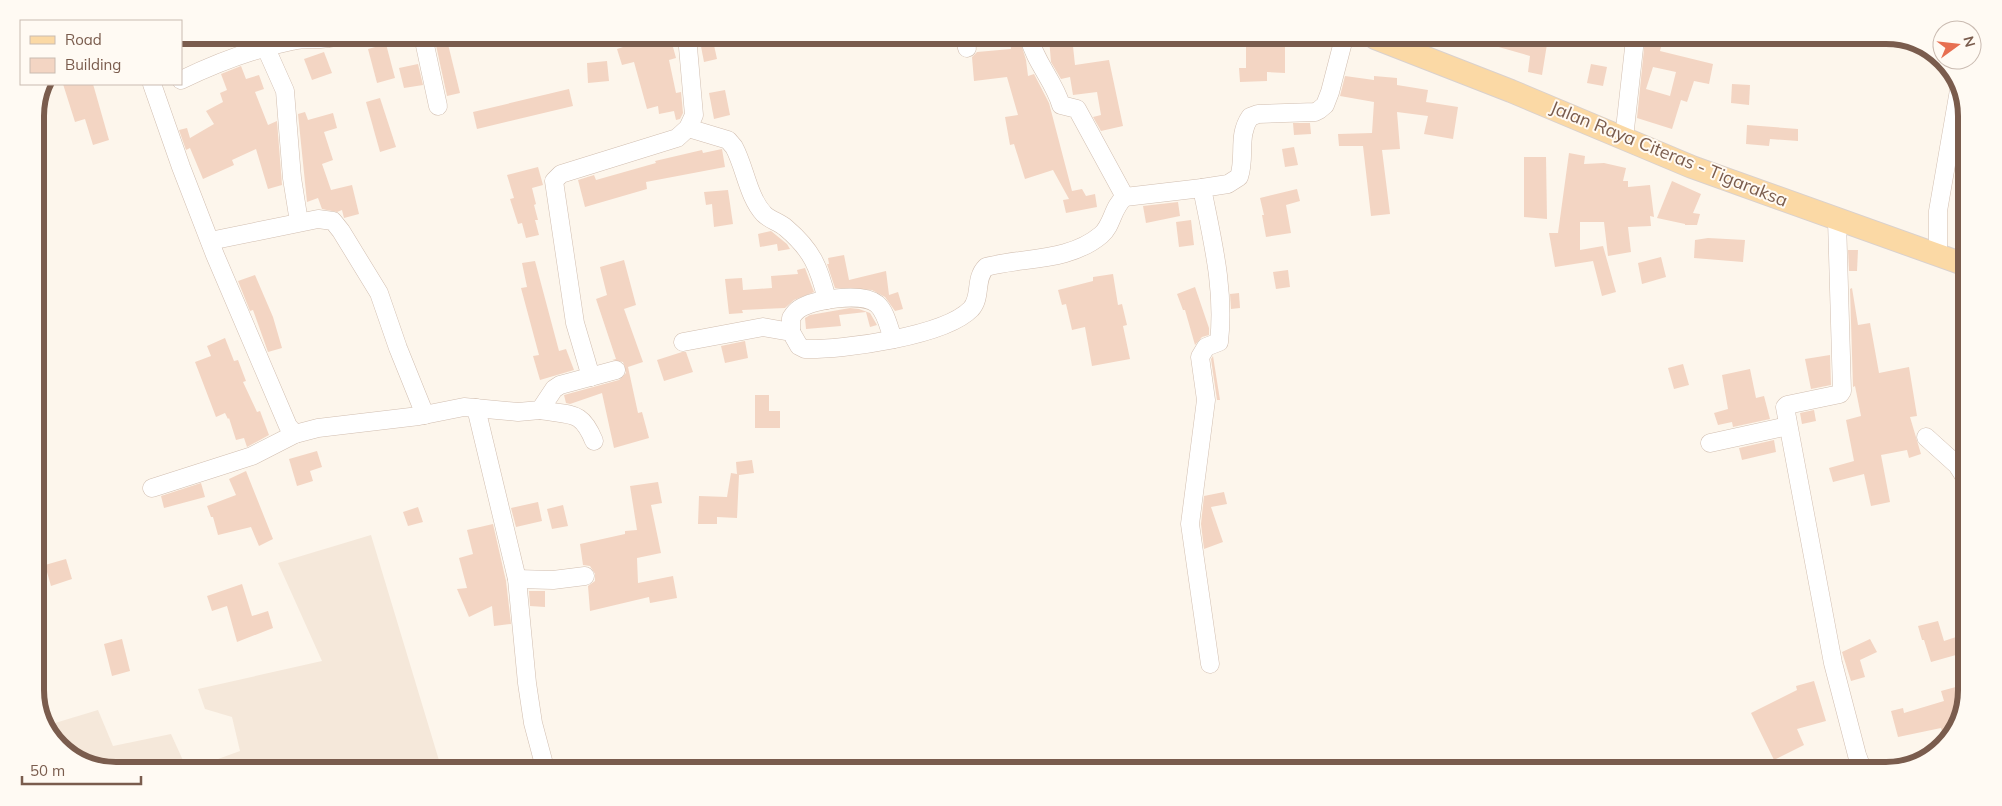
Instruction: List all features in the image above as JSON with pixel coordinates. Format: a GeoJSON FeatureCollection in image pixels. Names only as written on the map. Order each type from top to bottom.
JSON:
{"type":"FeatureCollection","features":[{"type":"Feature","properties":{"kind":"main road","name":"Jalan Raya Citeras - Tigaraksa"},"geometry":{"type":"LineString","coordinates":[[1391,44],[1692,167],[1958,262]]}},
{"type":"Feature","properties":{"kind":"street"},"geometry":{"type":"LineString","coordinates":[[182,80],[222,60],[276,44]]}},
{"type":"Feature","properties":{"kind":"street"},"geometry":{"type":"LineString","coordinates":[[425,44],[438,106]]}},
{"type":"Feature","properties":{"kind":"street"},"geometry":{"type":"LineString","coordinates":[[591,376],[575,323],[554,181],[561,174],[677,138],[688,128],[694,115],[688,44]]}},
{"type":"Feature","properties":{"kind":"street"},"geometry":{"type":"LineString","coordinates":[[1032,44],[1042,70],[1059,96],[1061,105],[1077,109],[1125,197]]}},
{"type":"Feature","properties":{"kind":"street"},"geometry":{"type":"LineString","coordinates":[[893,339],[882,310],[876,303],[860,297],[827,300],[798,309],[791,318],[791,332],[799,346],[805,349],[893,339],[920,334],[960,319],[973,307],[977,297],[978,280],[981,272],[986,267],[1068,252],[1095,239],[1107,229],[1115,208],[1125,197],[1228,184],[1239,177],[1243,160],[1242,136],[1250,117],[1266,113],[1315,112],[1324,105],[1342,44]]}},
{"type":"Feature","properties":{"kind":"street"},"geometry":{"type":"LineString","coordinates":[[1624,138],[1633,44]]}},
{"type":"Feature","properties":{"kind":"street"},"geometry":{"type":"LineString","coordinates":[[265,46],[285,91],[292,178],[299,222]]}},
{"type":"Feature","properties":{"kind":"street"},"geometry":{"type":"LineString","coordinates":[[167,85],[153,88],[210,241],[288,426],[295,434]]}},
{"type":"Feature","properties":{"kind":"street"},"geometry":{"type":"LineString","coordinates":[[1938,254],[1938,211],[1957,102]]}},
{"type":"Feature","properties":{"kind":"street"},"geometry":{"type":"LineString","coordinates":[[688,128],[728,140],[734,147],[756,204],[764,214],[784,227],[807,249],[820,271],[827,300]]}},
{"type":"Feature","properties":{"kind":"street"},"geometry":{"type":"LineString","coordinates":[[1202,188],[1222,306],[1219,342],[1206,347],[1200,357],[1206,400],[1190,524],[1210,664]]}},
{"type":"Feature","properties":{"kind":"street"},"geometry":{"type":"LineString","coordinates":[[210,241],[299,222],[327,219],[333,222],[341,231],[379,293],[403,363],[425,415]]}},
{"type":"Feature","properties":{"kind":"street"},"geometry":{"type":"LineString","coordinates":[[1837,220],[1842,391],[1840,394],[1786,405],[1788,426],[1833,663],[1859,762]]}},
{"type":"Feature","properties":{"kind":"street"},"geometry":{"type":"LineString","coordinates":[[683,342],[763,327],[791,332]]}},
{"type":"Feature","properties":{"kind":"street"},"geometry":{"type":"LineString","coordinates":[[540,410],[554,389],[560,385],[616,370]]}},
{"type":"Feature","properties":{"kind":"street"},"geometry":{"type":"LineString","coordinates":[[152,488],[252,456],[295,434],[318,428],[425,415],[464,407],[518,412],[540,410],[579,417],[587,424],[594,441]]}},
{"type":"Feature","properties":{"kind":"street"},"geometry":{"type":"LineString","coordinates":[[476,408],[517,579],[527,683],[533,723],[543,762]]}},
{"type":"Feature","properties":{"kind":"street"},"geometry":{"type":"LineString","coordinates":[[1710,443],[1788,426]]}},
{"type":"Feature","properties":{"kind":"street"},"geometry":{"type":"LineString","coordinates":[[1926,437],[1958,467]]}},
{"type":"Feature","properties":{"kind":"street"},"geometry":{"type":"LineString","coordinates":[[517,579],[553,580],[585,576]]}},
{"type":"Feature","properties":{"kind":"shaded area"},"geometry":{"type":"Polygon","coordinates":[[[371,535],[439,762],[210,762],[240,751],[232,717],[205,709],[198,689],[322,661],[278,563],[371,535]]]}},
{"type":"Feature","properties":{"kind":"shaded area"},"geometry":{"type":"Polygon","coordinates":[[[45,703],[55,723],[98,710],[113,746],[171,734],[184,762],[102,761],[84,755],[65,741],[53,726],[45,703]]]}},
{"type":"Feature","properties":{"kind":"building"},"geometry":{"type":"Polygon","coordinates":[[[386,44],[395,78],[377,83],[368,49],[386,44]]]}},
{"type":"Feature","properties":{"kind":"building"},"geometry":{"type":"Polygon","coordinates":[[[436,44],[448,44],[460,93],[447,96],[436,44]]]}},
{"type":"Feature","properties":{"kind":"building"},"geometry":{"type":"Polygon","coordinates":[[[626,44],[672,44],[676,58],[669,60],[676,93],[681,92],[683,113],[680,119],[676,120],[674,111],[659,114],[658,106],[647,109],[634,62],[622,65],[617,49],[626,46],[626,44]]]}},
{"type":"Feature","properties":{"kind":"building"},"geometry":{"type":"Polygon","coordinates":[[[701,44],[714,44],[717,59],[704,62],[701,44]]]}},
{"type":"Feature","properties":{"kind":"building"},"geometry":{"type":"Polygon","coordinates":[[[1011,44],[1021,44],[1028,76],[1034,74],[1049,103],[1072,191],[1082,189],[1086,196],[1095,194],[1097,207],[1066,213],[1063,200],[1069,199],[1053,170],[1025,179],[1014,144],[1010,145],[1005,117],[1018,115],[1007,77],[974,81],[972,57],[977,52],[1011,49],[1011,44]]]}},
{"type":"Feature","properties":{"kind":"building"},"geometry":{"type":"Polygon","coordinates":[[[1050,44],[1073,44],[1075,65],[1109,60],[1123,126],[1101,131],[1093,117],[1101,115],[1097,92],[1073,95],[1070,77],[1061,79],[1051,62],[1050,44]]]}},
{"type":"Feature","properties":{"kind":"building"},"geometry":{"type":"Polygon","coordinates":[[[1253,44],[1285,44],[1285,73],[1267,72],[1267,81],[1240,82],[1239,68],[1246,68],[1246,47],[1253,47],[1253,44]]]}},
{"type":"Feature","properties":{"kind":"building"},"geometry":{"type":"Polygon","coordinates":[[[1488,44],[1547,44],[1542,75],[1528,72],[1530,56],[1488,44]]]}},
{"type":"Feature","properties":{"kind":"building"},"geometry":{"type":"Polygon","coordinates":[[[1644,44],[1662,44],[1660,51],[1713,64],[1709,84],[1694,81],[1687,102],[1681,100],[1672,129],[1637,118],[1644,44]],[[1653,67],[1646,89],[1670,96],[1676,72],[1653,67]]]}},
{"type":"Feature","properties":{"kind":"building"},"geometry":{"type":"Polygon","coordinates":[[[324,52],[332,73],[312,80],[304,59],[324,52]]]}},
{"type":"Feature","properties":{"kind":"building"},"geometry":{"type":"Polygon","coordinates":[[[607,61],[609,81],[588,83],[587,63],[607,61]]]}},
{"type":"Feature","properties":{"kind":"building"},"geometry":{"type":"Polygon","coordinates":[[[418,64],[423,85],[404,88],[399,68],[418,64]]]}},
{"type":"Feature","properties":{"kind":"building"},"geometry":{"type":"Polygon","coordinates":[[[1591,64],[1607,67],[1603,86],[1587,83],[1591,64]]]}},
{"type":"Feature","properties":{"kind":"building"},"geometry":{"type":"Polygon","coordinates":[[[241,66],[246,79],[259,75],[264,89],[255,92],[268,125],[277,121],[282,185],[268,189],[256,149],[232,160],[234,165],[203,179],[190,148],[186,150],[179,130],[187,128],[190,138],[214,124],[206,111],[223,102],[220,93],[227,90],[221,74],[241,66]]]}},
{"type":"Feature","properties":{"kind":"building"},"geometry":{"type":"Polygon","coordinates":[[[1345,76],[1374,80],[1374,76],[1397,78],[1397,85],[1428,90],[1426,102],[1458,107],[1453,139],[1424,134],[1428,116],[1397,112],[1400,149],[1382,150],[1390,214],[1371,216],[1363,146],[1339,146],[1338,134],[1372,133],[1374,102],[1340,96],[1345,76]]]}},
{"type":"Feature","properties":{"kind":"building"},"geometry":{"type":"Polygon","coordinates":[[[1732,84],[1750,85],[1749,105],[1731,103],[1732,84]]]}},
{"type":"Feature","properties":{"kind":"building"},"geometry":{"type":"Polygon","coordinates":[[[63,85],[93,85],[109,140],[93,145],[85,119],[75,122],[63,85]]]}},
{"type":"Feature","properties":{"kind":"building"},"geometry":{"type":"Polygon","coordinates":[[[569,89],[573,106],[477,129],[473,112],[569,89]]]}},
{"type":"Feature","properties":{"kind":"building"},"geometry":{"type":"Polygon","coordinates":[[[725,90],[730,115],[714,119],[709,93],[725,90]]]}},
{"type":"Feature","properties":{"kind":"building"},"geometry":{"type":"Polygon","coordinates":[[[380,98],[396,147],[380,152],[366,102],[380,98]]]}},
{"type":"Feature","properties":{"kind":"building"},"geometry":{"type":"Polygon","coordinates":[[[305,112],[308,120],[333,113],[337,128],[324,132],[333,160],[322,164],[331,190],[352,185],[359,214],[344,218],[342,210],[337,212],[322,209],[318,198],[307,202],[298,114],[305,112]]]}},
{"type":"Feature","properties":{"kind":"building"},"geometry":{"type":"Polygon","coordinates":[[[1293,123],[1310,123],[1311,134],[1294,135],[1293,123]]]}},
{"type":"Feature","properties":{"kind":"building"},"geometry":{"type":"Polygon","coordinates":[[[1747,125],[1798,129],[1798,141],[1770,139],[1769,146],[1746,144],[1747,125]]]}},
{"type":"Feature","properties":{"kind":"building"},"geometry":{"type":"Polygon","coordinates":[[[1294,147],[1298,165],[1285,167],[1282,149],[1294,147]]]}},
{"type":"Feature","properties":{"kind":"building"},"geometry":{"type":"Polygon","coordinates":[[[722,149],[725,167],[646,182],[647,189],[585,207],[578,180],[594,175],[596,180],[656,163],[655,161],[702,150],[703,153],[722,149]]]}},
{"type":"Feature","properties":{"kind":"building"},"geometry":{"type":"Polygon","coordinates":[[[1569,153],[1585,156],[1584,164],[1604,163],[1626,168],[1623,181],[1628,181],[1628,187],[1650,185],[1654,217],[1650,216],[1651,226],[1628,227],[1631,252],[1608,256],[1604,222],[1580,222],[1580,250],[1603,246],[1616,292],[1602,296],[1593,261],[1555,267],[1549,233],[1558,233],[1569,153]]]}},
{"type":"Feature","properties":{"kind":"building"},"geometry":{"type":"Polygon","coordinates":[[[1524,157],[1546,157],[1547,219],[1524,217],[1524,157]]]}},
{"type":"Feature","properties":{"kind":"building"},"geometry":{"type":"Polygon","coordinates":[[[538,167],[543,185],[532,188],[538,220],[535,220],[539,235],[526,238],[522,223],[518,224],[510,199],[514,198],[507,175],[538,167]]]}},
{"type":"Feature","properties":{"kind":"building"},"geometry":{"type":"Polygon","coordinates":[[[1672,181],[1701,194],[1693,213],[1700,214],[1697,225],[1685,225],[1657,218],[1672,181]]]}},
{"type":"Feature","properties":{"kind":"building"},"geometry":{"type":"Polygon","coordinates":[[[1297,189],[1300,201],[1286,205],[1291,233],[1266,237],[1260,198],[1297,189]]]}},
{"type":"Feature","properties":{"kind":"building"},"geometry":{"type":"Polygon","coordinates":[[[728,190],[733,224],[714,227],[712,204],[706,205],[704,192],[728,190]]]}},
{"type":"Feature","properties":{"kind":"building"},"geometry":{"type":"Polygon","coordinates":[[[1178,202],[1180,216],[1146,223],[1143,206],[1178,202]]]}},
{"type":"Feature","properties":{"kind":"building"},"geometry":{"type":"Polygon","coordinates":[[[1191,220],[1194,245],[1179,247],[1176,222],[1191,220]]]}},
{"type":"Feature","properties":{"kind":"building"},"geometry":{"type":"Polygon","coordinates":[[[771,231],[787,244],[790,249],[778,251],[777,244],[760,247],[758,234],[771,231]]]}},
{"type":"Feature","properties":{"kind":"building"},"geometry":{"type":"Polygon","coordinates":[[[1708,238],[1745,240],[1743,262],[1694,258],[1695,240],[1708,238]]]}},
{"type":"Feature","properties":{"kind":"building"},"geometry":{"type":"Polygon","coordinates":[[[1848,250],[1858,250],[1857,271],[1849,271],[1848,250]]]}},
{"type":"Feature","properties":{"kind":"building"},"geometry":{"type":"Polygon","coordinates":[[[844,255],[849,280],[886,271],[889,295],[898,292],[903,309],[895,311],[885,297],[872,290],[835,288],[827,264],[829,264],[828,258],[844,255]]]}},
{"type":"Feature","properties":{"kind":"building"},"geometry":{"type":"Polygon","coordinates":[[[1661,257],[1666,277],[1642,284],[1638,263],[1661,257]]]}},
{"type":"Feature","properties":{"kind":"building"},"geometry":{"type":"Polygon","coordinates":[[[624,260],[636,305],[624,309],[643,362],[628,367],[638,413],[642,412],[649,438],[614,448],[602,393],[570,404],[566,403],[564,395],[619,380],[626,373],[623,362],[612,360],[616,359],[596,299],[607,295],[600,267],[624,260]]]}},
{"type":"Feature","properties":{"kind":"building"},"geometry":{"type":"Polygon","coordinates":[[[535,261],[559,351],[566,349],[574,370],[540,380],[533,356],[539,355],[521,288],[527,287],[522,263],[535,261]]]}},
{"type":"Feature","properties":{"kind":"building"},"geometry":{"type":"Polygon","coordinates":[[[805,268],[814,292],[794,300],[785,308],[742,310],[743,313],[729,314],[725,279],[742,278],[743,290],[772,288],[771,276],[798,274],[797,270],[805,268]]]}},
{"type":"Feature","properties":{"kind":"building"},"geometry":{"type":"Polygon","coordinates":[[[1288,270],[1290,287],[1276,289],[1273,272],[1288,270]]]}},
{"type":"Feature","properties":{"kind":"building"},"geometry":{"type":"Polygon","coordinates":[[[1113,274],[1118,305],[1122,304],[1127,325],[1123,326],[1130,359],[1092,366],[1085,327],[1072,330],[1066,304],[1062,305],[1058,290],[1093,281],[1093,277],[1113,274]]]}},
{"type":"Feature","properties":{"kind":"building"},"geometry":{"type":"Polygon","coordinates":[[[255,275],[273,317],[282,348],[268,352],[253,310],[250,311],[238,281],[255,275]]]}},
{"type":"Feature","properties":{"kind":"building"},"geometry":{"type":"Polygon","coordinates":[[[1195,287],[1209,328],[1209,335],[1202,337],[1195,345],[1185,310],[1183,310],[1177,294],[1195,287]]]}},
{"type":"Feature","properties":{"kind":"building"},"geometry":{"type":"Polygon","coordinates":[[[1852,288],[1858,325],[1870,323],[1879,373],[1909,367],[1917,416],[1910,417],[1921,454],[1909,458],[1907,450],[1881,455],[1890,502],[1871,506],[1864,474],[1833,482],[1829,468],[1854,461],[1846,420],[1861,416],[1855,386],[1853,387],[1850,289],[1852,288]]]}},
{"type":"Feature","properties":{"kind":"building"},"geometry":{"type":"Polygon","coordinates":[[[1239,293],[1240,308],[1231,309],[1230,294],[1239,293]]]}},
{"type":"Feature","properties":{"kind":"building"},"geometry":{"type":"Polygon","coordinates":[[[850,308],[859,309],[870,313],[877,325],[870,327],[866,312],[839,315],[841,326],[806,329],[805,318],[810,315],[850,308]]]}},
{"type":"Feature","properties":{"kind":"building"},"geometry":{"type":"Polygon","coordinates":[[[225,338],[234,361],[238,360],[246,381],[243,382],[257,412],[260,411],[269,435],[247,447],[244,438],[236,440],[229,418],[225,413],[216,417],[195,362],[211,356],[207,346],[225,338]]]}},
{"type":"Feature","properties":{"kind":"building"},"geometry":{"type":"Polygon","coordinates":[[[745,341],[748,358],[725,363],[721,346],[745,341]]]}},
{"type":"Feature","properties":{"kind":"building"},"geometry":{"type":"Polygon","coordinates":[[[686,352],[693,372],[664,381],[657,360],[686,352]]]}},
{"type":"Feature","properties":{"kind":"building"},"geometry":{"type":"Polygon","coordinates":[[[1830,355],[1831,385],[1811,389],[1805,359],[1830,355]]]}},
{"type":"Feature","properties":{"kind":"building"},"geometry":{"type":"Polygon","coordinates":[[[1213,356],[1220,400],[1217,400],[1211,359],[1213,356]]]}},
{"type":"Feature","properties":{"kind":"building"},"geometry":{"type":"Polygon","coordinates":[[[1683,364],[1689,385],[1674,389],[1668,368],[1683,364]]]}},
{"type":"Feature","properties":{"kind":"building"},"geometry":{"type":"Polygon","coordinates":[[[1750,369],[1756,398],[1764,396],[1770,419],[1733,427],[1732,422],[1718,425],[1714,413],[1728,409],[1722,375],[1750,369]]]}},
{"type":"Feature","properties":{"kind":"building"},"geometry":{"type":"Polygon","coordinates":[[[755,395],[769,395],[769,411],[780,411],[780,428],[755,428],[755,395]]]}},
{"type":"Feature","properties":{"kind":"building"},"geometry":{"type":"Polygon","coordinates":[[[1814,410],[1816,421],[1802,424],[1800,413],[1814,410]]]}},
{"type":"Feature","properties":{"kind":"building"},"geometry":{"type":"Polygon","coordinates":[[[1774,440],[1776,452],[1742,460],[1739,448],[1774,440]]]}},
{"type":"Feature","properties":{"kind":"building"},"geometry":{"type":"Polygon","coordinates":[[[317,451],[322,467],[310,471],[313,481],[297,486],[289,459],[317,451]]]}},
{"type":"Feature","properties":{"kind":"building"},"geometry":{"type":"Polygon","coordinates":[[[752,460],[754,473],[739,475],[737,518],[717,517],[717,524],[698,524],[699,496],[727,497],[731,473],[737,474],[736,462],[752,460]]]}},
{"type":"Feature","properties":{"kind":"building"},"geometry":{"type":"Polygon","coordinates":[[[246,471],[273,539],[259,546],[251,527],[218,535],[213,517],[211,517],[207,506],[236,495],[229,479],[246,471]]]}},
{"type":"Feature","properties":{"kind":"building"},"geometry":{"type":"Polygon","coordinates":[[[658,482],[662,503],[651,505],[661,553],[637,558],[638,583],[673,576],[677,598],[650,603],[649,597],[590,611],[588,586],[595,581],[595,574],[590,566],[583,565],[580,544],[625,534],[625,531],[637,530],[630,486],[658,482]]]}},
{"type":"Feature","properties":{"kind":"building"},"geometry":{"type":"Polygon","coordinates":[[[201,483],[205,497],[164,508],[161,496],[201,483]]]}},
{"type":"Feature","properties":{"kind":"building"},"geometry":{"type":"Polygon","coordinates":[[[1224,492],[1227,504],[1211,507],[1223,542],[1204,549],[1201,524],[1204,496],[1224,492]]]}},
{"type":"Feature","properties":{"kind":"building"},"geometry":{"type":"Polygon","coordinates":[[[538,502],[542,521],[516,527],[511,508],[538,502]]]}},
{"type":"Feature","properties":{"kind":"building"},"geometry":{"type":"Polygon","coordinates":[[[563,505],[568,526],[552,529],[547,509],[563,505]]]}},
{"type":"Feature","properties":{"kind":"building"},"geometry":{"type":"Polygon","coordinates":[[[418,507],[423,522],[408,526],[403,512],[418,507]]]}},
{"type":"Feature","properties":{"kind":"building"},"geometry":{"type":"Polygon","coordinates":[[[493,524],[506,581],[511,624],[494,626],[492,606],[469,617],[457,589],[467,588],[459,558],[473,554],[467,530],[493,524]]]}},
{"type":"Feature","properties":{"kind":"building"},"geometry":{"type":"Polygon","coordinates":[[[66,559],[72,579],[51,586],[45,565],[66,559]]]}},
{"type":"Feature","properties":{"kind":"building"},"geometry":{"type":"Polygon","coordinates":[[[242,584],[252,616],[268,611],[273,628],[237,642],[227,606],[212,611],[207,596],[242,584]]]}},
{"type":"Feature","properties":{"kind":"building"},"geometry":{"type":"Polygon","coordinates":[[[529,591],[545,591],[545,607],[530,606],[529,591]]]}},
{"type":"Feature","properties":{"kind":"building"},"geometry":{"type":"Polygon","coordinates":[[[1938,621],[1944,641],[1958,636],[1958,654],[1931,662],[1918,626],[1938,621]]]}},
{"type":"Feature","properties":{"kind":"building"},"geometry":{"type":"Polygon","coordinates":[[[122,639],[130,671],[112,676],[104,644],[122,639]]]}},
{"type":"Feature","properties":{"kind":"building"},"geometry":{"type":"Polygon","coordinates":[[[1870,639],[1877,652],[1860,660],[1865,677],[1851,681],[1842,652],[1870,639]]]}},
{"type":"Feature","properties":{"kind":"building"},"geometry":{"type":"Polygon","coordinates":[[[1814,681],[1826,721],[1797,729],[1804,745],[1774,760],[1751,713],[1797,690],[1796,686],[1814,681]]]}},
{"type":"Feature","properties":{"kind":"building"},"geometry":{"type":"Polygon","coordinates":[[[1958,686],[1958,700],[1954,713],[1951,722],[1943,734],[1941,728],[1898,737],[1891,711],[1903,708],[1904,713],[1944,701],[1941,691],[1958,686]]]}}]}
